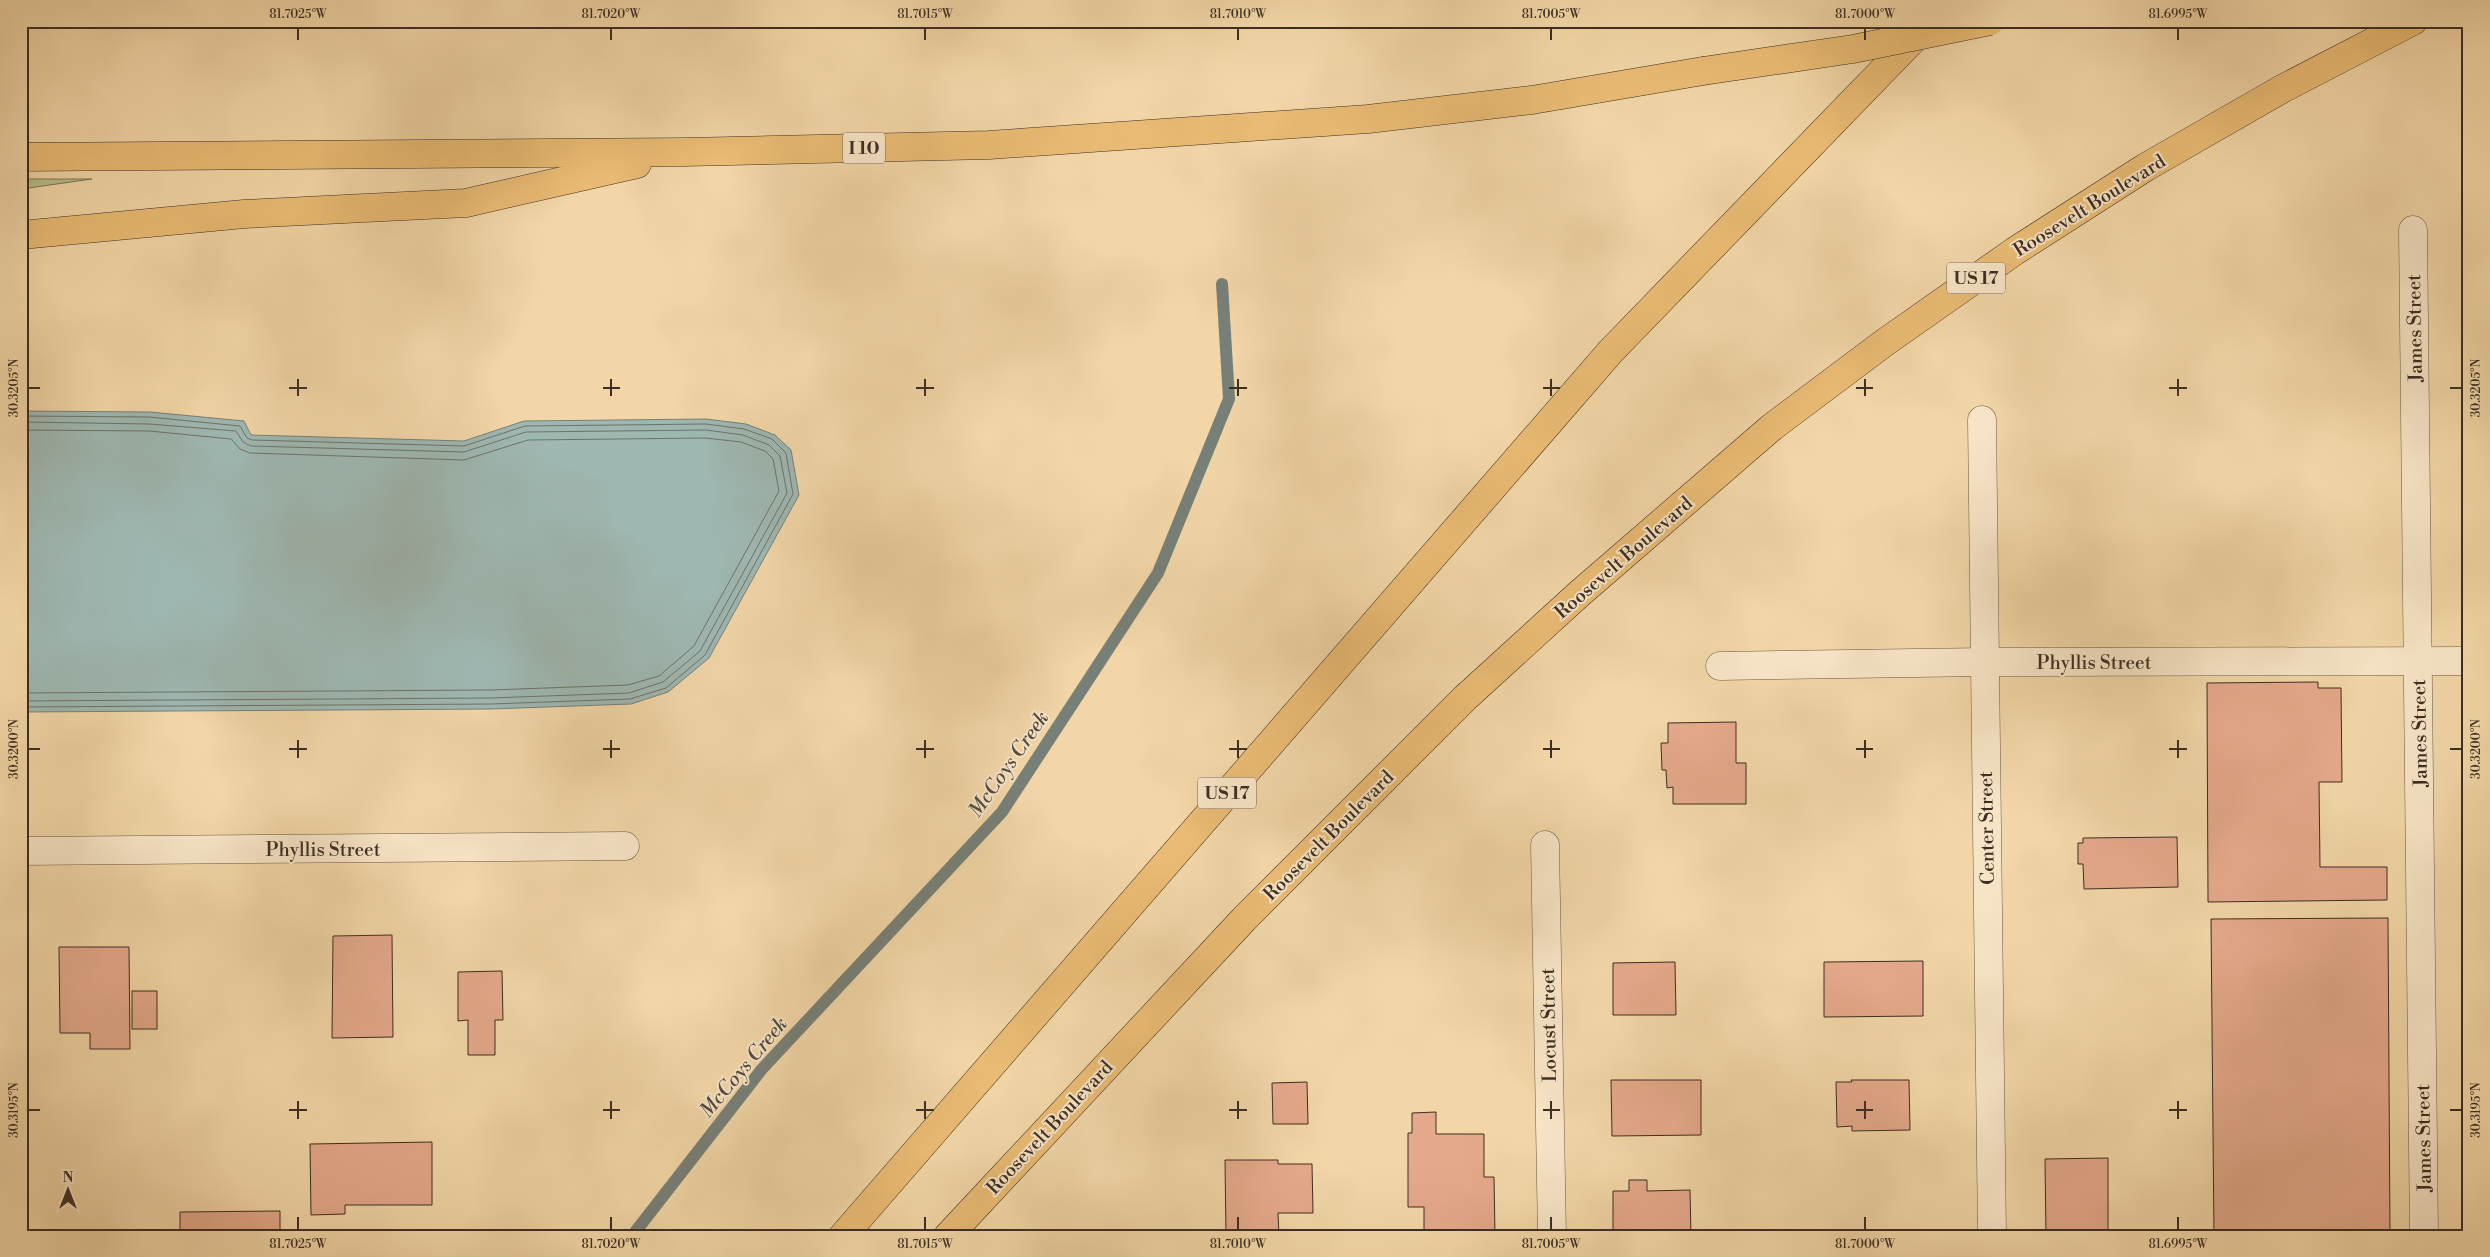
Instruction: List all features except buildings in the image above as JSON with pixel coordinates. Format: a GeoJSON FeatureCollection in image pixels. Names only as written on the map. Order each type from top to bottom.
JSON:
{"type":"FeatureCollection","features":[{"type":"Feature","properties":{"kind":"highway","name":"US 17"},"geometry":{"type":"LineString","coordinates":[[842,1236],[1611,351],[1931,21]]}},
{"type":"Feature","properties":{"kind":"highway","name":"I 10"},"geometry":{"type":"LineString","coordinates":[[21,157],[685,152],[989,145],[1368,119],[1532,100],[1703,71],[1853,49],[1990,21]]}},
{"type":"Feature","properties":{"kind":"highway","name":"Roosevelt Boulevard"},"geometry":{"type":"LineString","coordinates":[[948,1236],[1244,918],[1466,698],[1579,594],[1772,427],[1884,343],[2015,251],[2146,167],[2282,89],[2413,21]]}},
{"type":"Feature","properties":{"kind":"highway"},"geometry":{"type":"LineString","coordinates":[[21,235],[244,214],[466,203],[685,152]]}},
{"type":"Feature","properties":{"kind":"street","name":"James Street"},"geometry":{"type":"LineString","coordinates":[[2413,230],[2424,1236]]}},
{"type":"Feature","properties":{"kind":"street","name":"Center Street"},"geometry":{"type":"LineString","coordinates":[[1982,420],[1992,1236]]}},
{"type":"Feature","properties":{"kind":"street","name":"Phyllis Street"},"geometry":{"type":"LineString","coordinates":[[1720,666],[1984,662],[2469,661]]}},
{"type":"Feature","properties":{"kind":"street","name":"Locust Street"},"geometry":{"type":"LineString","coordinates":[[1545,845],[1552,1236]]}},
{"type":"Feature","properties":{"kind":"street","name":"Phyllis Street"},"geometry":{"type":"LineString","coordinates":[[21,851],[625,846]]}},
{"type":"Feature","properties":{"kind":"green space"},"geometry":{"type":"Polygon","coordinates":[[[21,179],[92,179],[21,189],[21,179]]]}},
{"type":"Feature","properties":{"kind":"water"},"geometry":{"type":"Polygon","coordinates":[[[21,411],[150,412],[244,421],[251,435],[464,441],[524,421],[706,419],[746,424],[775,435],[791,450],[799,495],[709,658],[668,692],[631,704],[491,709],[21,712],[21,411]]]}},
{"type":"Feature","properties":{"kind":"waterway","name":"McCoys Creek"},"geometry":{"type":"LineString","coordinates":[[632,1236],[762,1069],[1002,812],[1158,573],[1229,399],[1222,284]]}}]}
